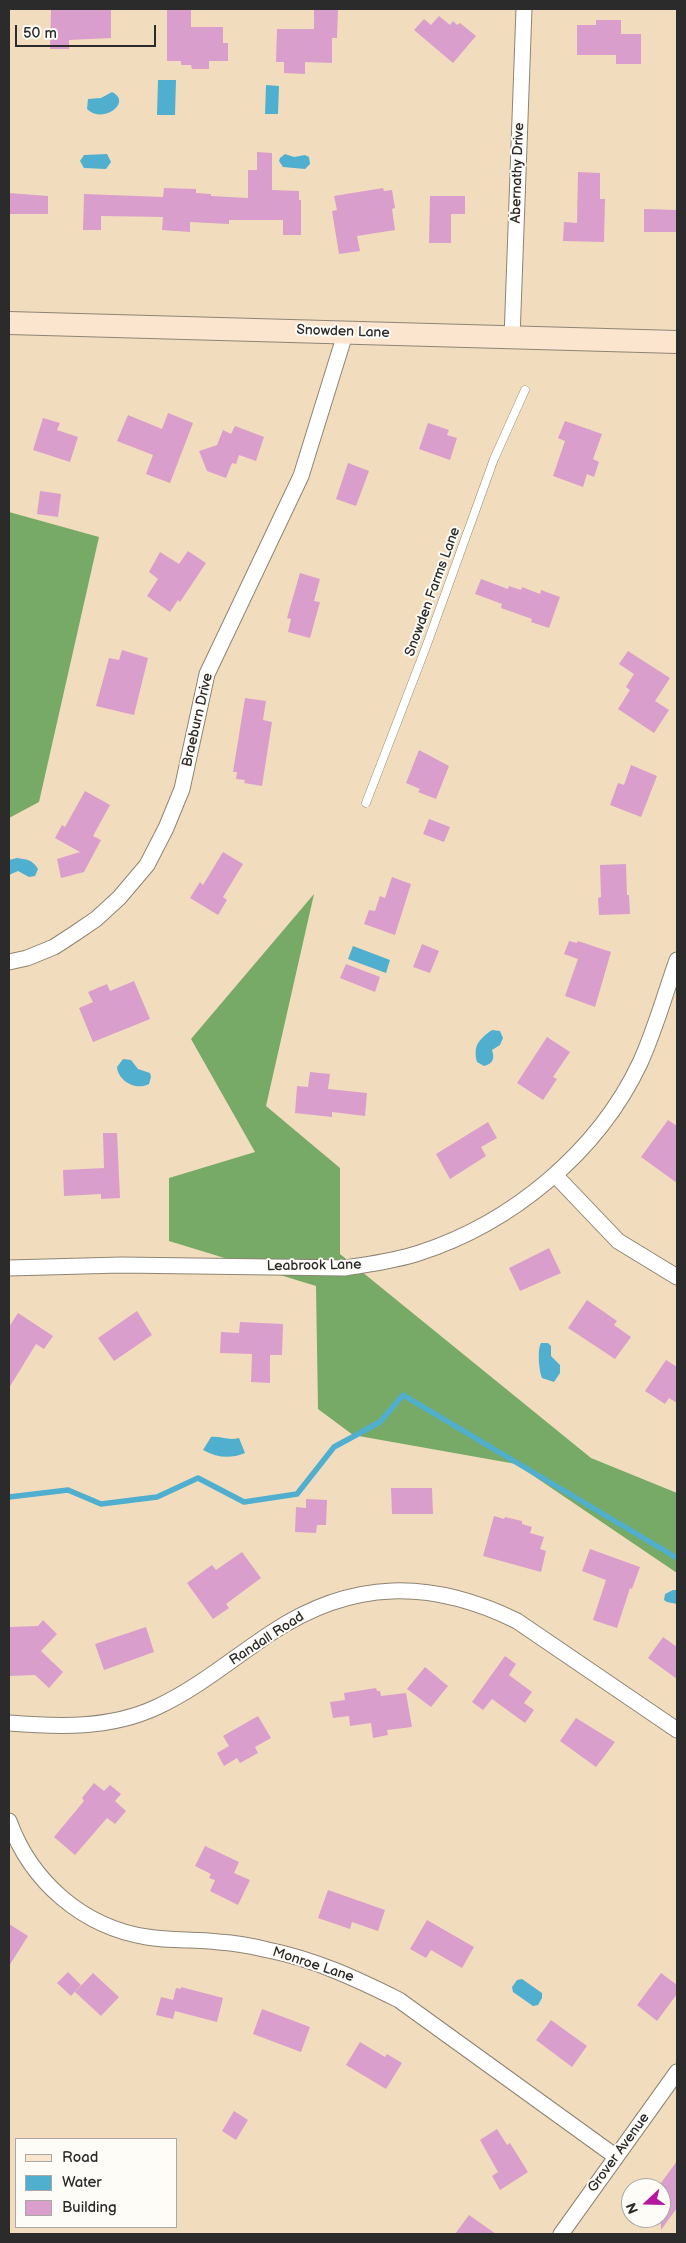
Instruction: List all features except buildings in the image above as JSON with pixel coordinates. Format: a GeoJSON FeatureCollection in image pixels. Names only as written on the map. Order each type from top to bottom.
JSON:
{"type":"FeatureCollection","features":[{"type":"Feature","properties":{"kind":"street","name":"Abernathy Drive"},"geometry":{"type":"LineString","coordinates":[[512,338],[524,9]]}},
{"type":"Feature","properties":{"kind":"street","name":"Snowden Lane"},"geometry":{"type":"LineString","coordinates":[[9,323],[346,331],[677,342]]}},
{"type":"Feature","properties":{"kind":"street","name":"Braeburn Drive"},"geometry":{"type":"LineString","coordinates":[[9,962],[27,958],[54,947],[81,929],[119,898],[147,865],[166,828],[182,789],[207,674],[301,476],[346,331]]}},
{"type":"Feature","properties":{"kind":"street","name":"Leabrook Lane"},"geometry":{"type":"LineString","coordinates":[[9,1268],[121,1265],[345,1268],[378,1264],[419,1253],[455,1239],[482,1226],[528,1197],[555,1175],[594,1134],[617,1103],[635,1071],[677,960]]}},
{"type":"Feature","properties":{"kind":"street"},"geometry":{"type":"LineString","coordinates":[[555,1175],[618,1241],[677,1277]]}},
{"type":"Feature","properties":{"kind":"street","name":"Randall Road"},"geometry":{"type":"LineString","coordinates":[[9,1723],[88,1726],[124,1719],[156,1708],[185,1693],[298,1616],[331,1602],[362,1594],[396,1590],[428,1592],[459,1597],[517,1621],[677,1730]]}},
{"type":"Feature","properties":{"kind":"street","name":"Monroe Lane"},"geometry":{"type":"LineString","coordinates":[[9,1821],[28,1861],[47,1885],[67,1903],[90,1918],[118,1930],[147,1937],[220,1942],[269,1950],[316,1963],[362,1981],[399,2000],[615,2156]]}},
{"type":"Feature","properties":{"kind":"street","name":"Grover Avenue"},"geometry":{"type":"LineString","coordinates":[[561,2234],[615,2156],[677,2072]]}},
{"type":"Feature","properties":{"kind":"lane","name":"Snowden Farms Lane"},"geometry":{"type":"LineString","coordinates":[[366,803],[426,647],[494,459],[525,390]]}},
{"type":"Feature","properties":{"kind":"green space"},"geometry":{"type":"Polygon","coordinates":[[[9,512],[99,537],[39,802],[9,818],[9,512]]]}},
{"type":"Feature","properties":{"kind":"green space"},"geometry":{"type":"Polygon","coordinates":[[[314,894],[266,1106],[340,1168],[340,1254],[591,1458],[677,1493],[677,1573],[516,1464],[353,1435],[318,1409],[316,1286],[169,1241],[169,1178],[255,1152],[191,1039],[314,894]]]}},
{"type":"Feature","properties":{"kind":"water"},"geometry":{"type":"Polygon","coordinates":[[[158,80],[176,80],[175,115],[157,115],[158,80]]]}},
{"type":"Feature","properties":{"kind":"water"},"geometry":{"type":"Polygon","coordinates":[[[266,85],[279,86],[278,114],[265,114],[266,85]]]}},
{"type":"Feature","properties":{"kind":"water"},"geometry":{"type":"Polygon","coordinates":[[[112,92],[118,96],[119,101],[118,106],[113,110],[101,114],[87,109],[88,99],[101,98],[112,92]]]}},
{"type":"Feature","properties":{"kind":"water"},"geometry":{"type":"Polygon","coordinates":[[[107,154],[111,162],[106,169],[84,168],[80,161],[84,155],[107,154]]]}},
{"type":"Feature","properties":{"kind":"water"},"geometry":{"type":"Polygon","coordinates":[[[285,154],[294,157],[305,155],[309,157],[310,164],[305,169],[283,167],[279,161],[285,154]]]}},
{"type":"Feature","properties":{"kind":"water"},"geometry":{"type":"Polygon","coordinates":[[[17,858],[34,864],[38,869],[35,876],[29,877],[18,871],[9,875],[9,860],[17,858]]]}},
{"type":"Feature","properties":{"kind":"water"},"geometry":{"type":"Polygon","coordinates":[[[353,946],[390,960],[386,973],[348,959],[353,946]]]}},
{"type":"Feature","properties":{"kind":"water"},"geometry":{"type":"Polygon","coordinates":[[[492,1030],[500,1031],[503,1038],[500,1045],[492,1050],[493,1058],[491,1062],[484,1066],[477,1062],[476,1047],[480,1040],[492,1030]]]}},
{"type":"Feature","properties":{"kind":"water"},"geometry":{"type":"Polygon","coordinates":[[[123,1059],[131,1060],[138,1069],[150,1073],[149,1084],[139,1086],[124,1080],[117,1067],[123,1059]]]}},
{"type":"Feature","properties":{"kind":"water"},"geometry":{"type":"Polygon","coordinates":[[[541,1343],[548,1343],[551,1346],[551,1356],[560,1365],[560,1373],[554,1382],[542,1378],[539,1360],[541,1343]]]}},
{"type":"Feature","properties":{"kind":"water"},"geometry":{"type":"Polygon","coordinates":[[[211,1437],[239,1438],[245,1453],[224,1457],[203,1450],[211,1437]]]}},
{"type":"Feature","properties":{"kind":"water"},"geometry":{"type":"Polygon","coordinates":[[[677,1590],[677,1604],[664,1600],[665,1594],[677,1590]]]}},
{"type":"Feature","properties":{"kind":"water"},"geometry":{"type":"Polygon","coordinates":[[[522,1979],[542,1993],[542,1998],[538,2005],[533,2006],[513,1992],[512,1987],[517,1980],[522,1979]]]}},
{"type":"Feature","properties":{"kind":"waterway"},"geometry":{"type":"LineString","coordinates":[[9,1497],[68,1490],[101,1504],[157,1497],[198,1478],[244,1502],[297,1494],[334,1447],[380,1422],[403,1395],[677,1558]]}}]}
